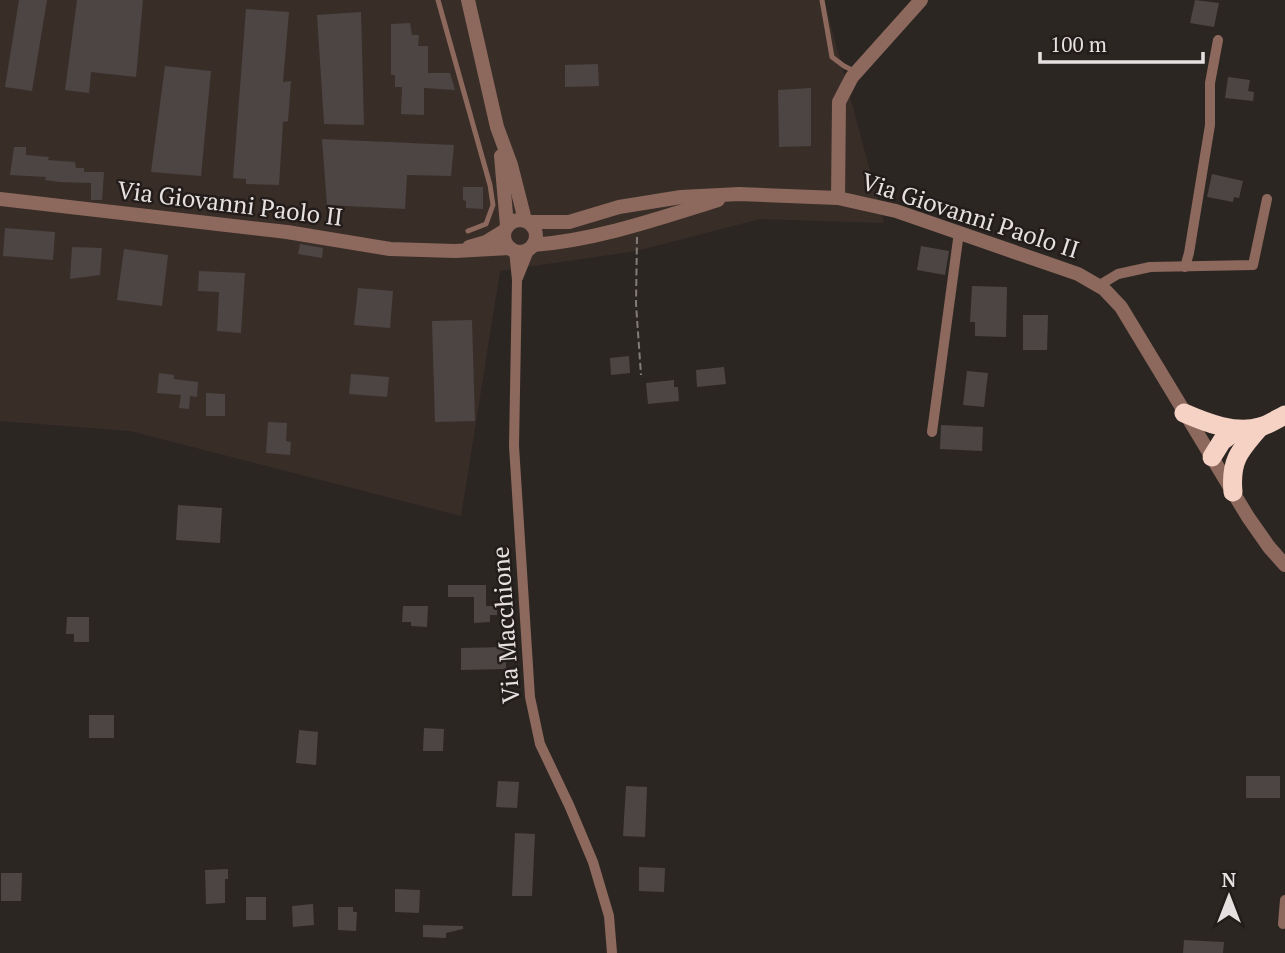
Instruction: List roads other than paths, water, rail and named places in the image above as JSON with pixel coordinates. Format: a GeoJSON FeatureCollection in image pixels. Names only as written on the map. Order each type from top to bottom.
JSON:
{"type":"FeatureCollection","features":[{"type":"Feature","properties":{"kind":"highway"},"geometry":{"type":"LineString","coordinates":[[1184,413],[1240,438]]}},
{"type":"Feature","properties":{"kind":"highway"},"geometry":{"type":"LineString","coordinates":[[1212,457],[1222,441],[1240,438],[1285,415]]}},
{"type":"Feature","properties":{"kind":"highway"},"geometry":{"type":"LineString","coordinates":[[1233,492],[1231,472],[1240,438]]}},
{"type":"Feature","properties":{"kind":"street"},"geometry":{"type":"LineString","coordinates":[[455,251],[512,249],[522,252],[532,247],[536,235],[527,221],[497,127],[468,0]]}},
{"type":"Feature","properties":{"kind":"street"},"geometry":{"type":"LineString","coordinates":[[838,198],[839,102],[856,72],[921,0]]}},
{"type":"Feature","properties":{"kind":"street"},"geometry":{"type":"LineString","coordinates":[[1185,267],[1210,125],[1210,83],[1218,40]]}},
{"type":"Feature","properties":{"kind":"street"},"geometry":{"type":"LineString","coordinates":[[497,127],[505,241],[512,249]]}},
{"type":"Feature","properties":{"kind":"street","name":"Via Giovanni Paolo II"},"geometry":{"type":"LineString","coordinates":[[532,247],[570,242],[739,194]]}},
{"type":"Feature","properties":{"kind":"street","name":"Via Giovanni Paolo II"},"geometry":{"type":"LineString","coordinates":[[527,221],[569,222],[619,207],[681,197],[739,194],[838,198],[896,211],[1078,274],[1098,286],[1121,307],[1233,492],[1269,547],[1285,565]]}},
{"type":"Feature","properties":{"kind":"street","name":"Via Giovanni Paolo II"},"geometry":{"type":"LineString","coordinates":[[0,199],[287,232],[390,250],[455,251]]}},
{"type":"Feature","properties":{"kind":"street"},"geometry":{"type":"LineString","coordinates":[[1098,286],[1118,274],[1150,267],[1252,265],[1267,199]]}},
{"type":"Feature","properties":{"kind":"street"},"geometry":{"type":"LineString","coordinates":[[455,251],[486,242],[515,220],[527,221]]}},
{"type":"Feature","properties":{"kind":"street"},"geometry":{"type":"LineString","coordinates":[[932,432],[959,232]]}},
{"type":"Feature","properties":{"kind":"street","name":"Via Macchione"},"geometry":{"type":"LineString","coordinates":[[517,280],[532,247]]}},
{"type":"Feature","properties":{"kind":"street","name":"Via Macchione"},"geometry":{"type":"LineString","coordinates":[[512,249],[517,280],[514,446],[530,696],[540,744],[593,862],[609,916],[612,953]]}},
{"type":"Feature","properties":{"kind":"street"},"geometry":{"type":"LineString","coordinates":[[1283,924],[1285,900]]}},
{"type":"Feature","properties":{"kind":"lane"},"geometry":{"type":"LineString","coordinates":[[438,0],[490,185],[493,205],[486,224],[468,231]]}},
{"type":"Feature","properties":{"kind":"lane"},"geometry":{"type":"LineString","coordinates":[[822,0],[832,57],[856,72]]}}]}
